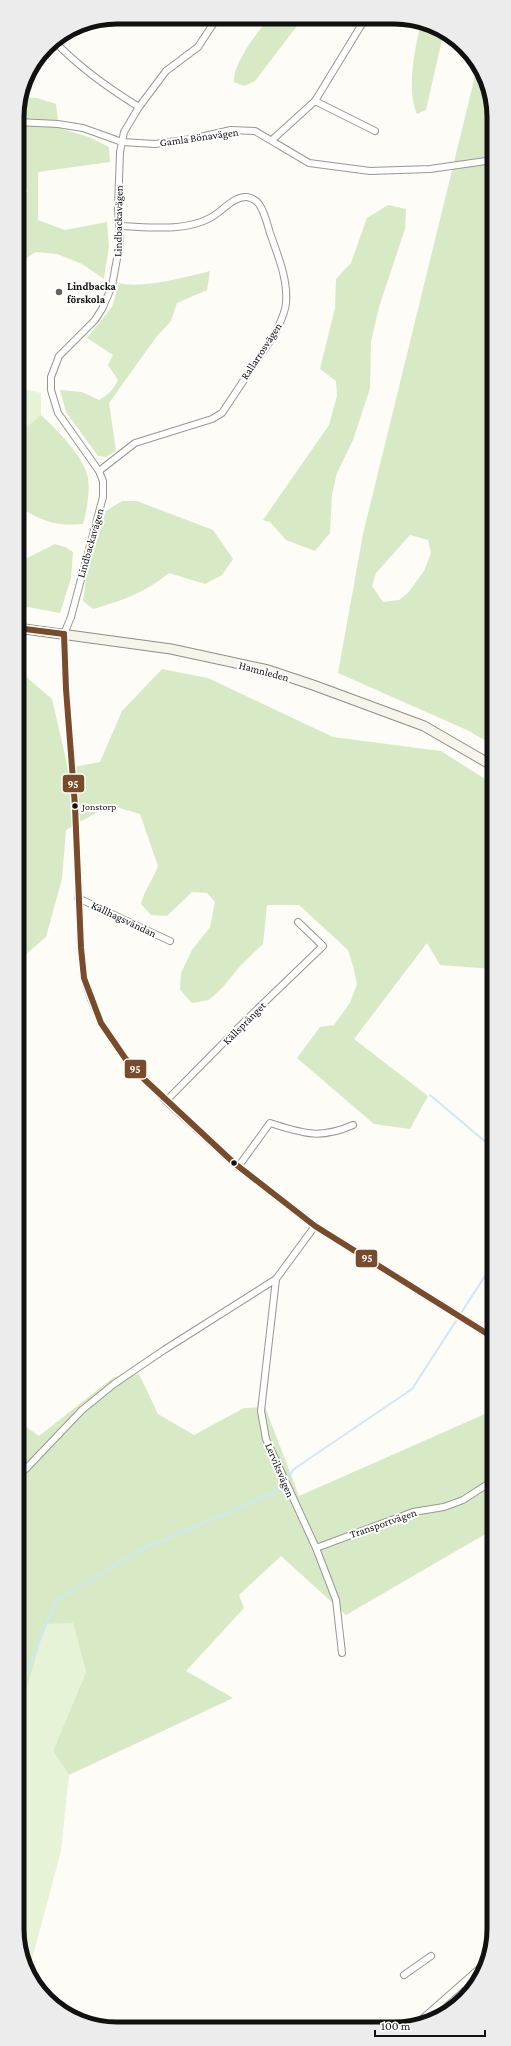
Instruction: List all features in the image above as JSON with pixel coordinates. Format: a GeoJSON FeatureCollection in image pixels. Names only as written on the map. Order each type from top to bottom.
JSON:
{"type":"FeatureCollection","features":[{"type":"Feature","properties":{"kind":"main road","name":"Hamnleden"},"geometry":{"type":"LineString","coordinates":[[24,629],[171,649],[268,670],[424,726],[487,763]]}},
{"type":"Feature","properties":{"kind":"street","name":"Lindbackavägen"},"geometry":{"type":"LineString","coordinates":[[64,634],[71,617],[103,497],[103,481],[99,471],[58,413],[51,390],[51,377],[59,356],[90,326],[105,304],[112,286],[118,260],[120,226],[118,208],[122,142],[124,132],[138,107],[166,71],[198,46],[213,24]]}},
{"type":"Feature","properties":{"kind":"street"},"geometry":{"type":"LineString","coordinates":[[272,140],[315,101],[362,24]]}},
{"type":"Feature","properties":{"kind":"street"},"geometry":{"type":"LineString","coordinates":[[58,45],[78,64],[112,90],[138,107]]}},
{"type":"Feature","properties":{"kind":"street"},"geometry":{"type":"LineString","coordinates":[[315,101],[375,130]]}},
{"type":"Feature","properties":{"kind":"street","name":"Gamla Bönavägen"},"geometry":{"type":"LineString","coordinates":[[24,122],[58,124],[83,128],[122,142],[155,144],[191,139],[231,130],[255,131],[309,163],[370,171],[430,169],[487,161]]}},
{"type":"Feature","properties":{"kind":"street","name":"Rallarrosvägen"},"geometry":{"type":"LineString","coordinates":[[99,471],[135,442],[212,419],[222,413],[276,332],[283,318],[286,302],[286,288],[279,259],[263,211],[255,200],[246,197],[237,198],[211,218],[198,223],[151,227],[120,226]]}},
{"type":"Feature","properties":{"kind":"street"},"geometry":{"type":"LineString","coordinates":[[64,634],[66,689],[75,806],[78,898],[84,978],[90,999],[101,1022],[125,1058],[166,1101],[238,1167],[314,1226],[487,1334]]}},
{"type":"Feature","properties":{"kind":"street","name":"Källhagsvändan"},"geometry":{"type":"LineString","coordinates":[[78,898],[170,941]]}},
{"type":"Feature","properties":{"kind":"street","name":"Källsprånget"},"geometry":{"type":"LineString","coordinates":[[166,1101],[243,1023],[323,946],[298,922]]}},
{"type":"Feature","properties":{"kind":"street"},"geometry":{"type":"LineString","coordinates":[[238,1167],[270,1123],[291,1131],[321,1134],[339,1131],[353,1125]]}},
{"type":"Feature","properties":{"kind":"street","name":"Lerviksvägen"},"geometry":{"type":"LineString","coordinates":[[24,1471],[82,1410],[114,1384],[164,1350],[276,1279],[314,1226]]}},
{"type":"Feature","properties":{"kind":"street","name":"Lerviksvägen"},"geometry":{"type":"LineString","coordinates":[[276,1279],[262,1410],[266,1440],[316,1548],[336,1600],[342,1652]]}},
{"type":"Feature","properties":{"kind":"street","name":"Transportvägen"},"geometry":{"type":"LineString","coordinates":[[316,1548],[413,1512],[444,1507],[464,1500],[487,1485]]}},
{"type":"Feature","properties":{"kind":"street"},"geometry":{"type":"LineString","coordinates":[[404,1975],[431,1956]]}},
{"type":"Feature","properties":{"kind":"street"},"geometry":{"type":"LineString","coordinates":[[424,2017],[476,1971]]}},
{"type":"Feature","properties":{"kind":"green space"},"geometry":{"type":"Polygon","coordinates":[[[265,24],[298,24],[255,81],[244,86],[234,82],[234,75],[241,57],[265,24]]]}},
{"type":"Feature","properties":{"kind":"green space"},"geometry":{"type":"Polygon","coordinates":[[[420,28],[443,37],[426,110],[417,114],[412,93],[416,44],[420,28]]]}},
{"type":"Feature","properties":{"kind":"green space"},"geometry":{"type":"Polygon","coordinates":[[[476,73],[484,93],[487,117],[487,742],[467,730],[338,673],[363,534],[476,73]],[[410,535],[376,573],[372,586],[383,602],[399,600],[408,593],[424,571],[431,553],[428,540],[410,535]]]}},
{"type":"Feature","properties":{"kind":"green space"},"geometry":{"type":"Polygon","coordinates":[[[26,97],[37,98],[56,104],[59,128],[89,137],[109,147],[110,162],[38,172],[38,220],[65,230],[107,222],[109,246],[104,279],[82,264],[57,254],[36,252],[24,260],[24,196],[29,190],[24,188],[24,111],[26,97]]]}},
{"type":"Feature","properties":{"kind":"green space"},"geometry":{"type":"Polygon","coordinates":[[[24,188],[30,190],[24,199],[24,188]]]}},
{"type":"Feature","properties":{"kind":"green space"},"geometry":{"type":"Polygon","coordinates":[[[388,205],[406,209],[405,229],[379,307],[371,342],[370,388],[353,440],[337,473],[332,494],[330,533],[315,551],[286,540],[270,522],[263,520],[329,425],[337,396],[336,381],[320,369],[335,308],[336,279],[351,263],[367,218],[388,205]]]}},
{"type":"Feature","properties":{"kind":"green space"},"geometry":{"type":"Polygon","coordinates":[[[210,271],[207,290],[177,303],[171,321],[157,336],[109,403],[116,451],[106,457],[98,456],[66,412],[60,390],[82,392],[99,400],[110,392],[116,384],[118,380],[108,365],[113,355],[87,338],[112,307],[119,283],[151,283],[177,279],[210,271]]]}},
{"type":"Feature","properties":{"kind":"green space"},"geometry":{"type":"Polygon","coordinates":[[[24,389],[41,393],[41,415],[24,429],[24,389]]]}},
{"type":"Feature","properties":{"kind":"green space"},"geometry":{"type":"Polygon","coordinates":[[[41,415],[74,450],[84,466],[87,474],[89,492],[83,524],[73,525],[56,523],[41,519],[24,510],[24,429],[41,415]]]}},
{"type":"Feature","properties":{"kind":"green space"},"geometry":{"type":"Polygon","coordinates":[[[122,501],[137,501],[213,530],[233,559],[222,575],[205,584],[169,573],[142,591],[93,609],[83,601],[89,559],[106,511],[122,501]]]}},
{"type":"Feature","properties":{"kind":"green space"},"geometry":{"type":"Polygon","coordinates":[[[55,544],[65,547],[73,552],[71,578],[60,613],[24,606],[24,560],[55,544]]]}},
{"type":"Feature","properties":{"kind":"green space"},"geometry":{"type":"Polygon","coordinates":[[[162,669],[208,678],[333,737],[441,751],[487,780],[487,969],[440,965],[427,943],[354,1039],[428,1096],[410,1129],[374,1124],[297,1058],[320,1027],[334,1025],[350,1003],[357,984],[348,950],[299,905],[267,905],[263,944],[241,965],[223,987],[209,1000],[192,1003],[180,990],[181,973],[192,950],[210,927],[215,902],[207,893],[192,892],[167,916],[151,915],[141,904],[144,894],[158,866],[140,814],[110,805],[66,830],[62,879],[46,937],[24,956],[24,675],[52,699],[68,768],[100,762],[122,711],[162,669]]]}},
{"type":"Feature","properties":{"kind":"green space"},"geometry":{"type":"Polygon","coordinates":[[[139,1374],[158,1414],[194,1435],[244,1408],[265,1407],[299,1496],[487,1413],[487,1533],[346,1615],[281,1556],[239,1595],[244,1608],[186,1671],[233,1698],[69,1775],[53,1751],[86,1672],[73,1623],[45,1624],[24,1695],[24,1425],[39,1436],[114,1377],[139,1374]]]}},
{"type":"Feature","properties":{"kind":"green space"},"geometry":{"type":"Polygon","coordinates":[[[45,1623],[73,1623],[86,1672],[53,1751],[69,1775],[61,1851],[31,1963],[27,1953],[24,1929],[24,1695],[45,1623]]]}},
{"type":"Feature","properties":{"kind":"waterway"},"geometry":{"type":"LineString","coordinates":[[430,1095],[487,1143]]}},
{"type":"Feature","properties":{"kind":"waterway"},"geometry":{"type":"LineString","coordinates":[[287,1480],[294,1469],[412,1389],[487,1273]]}},
{"type":"Feature","properties":{"kind":"waterway"},"geometry":{"type":"LineString","coordinates":[[24,1678],[56,1601],[140,1550],[280,1490],[284,1484]]}},
{"type":"Feature","properties":{"kind":"transit line","name":"95"},"geometry":{"type":"LineString","coordinates":[[24,629],[64,634]]}},
{"type":"Feature","properties":{"kind":"transit line","name":"95"},"geometry":{"type":"LineString","coordinates":[[64,634],[66,689],[75,806],[81,948],[84,978],[101,1023],[125,1058],[145,1080],[234,1163],[315,1226],[487,1334]]}},
{"type":"Feature","properties":{"kind":"place","name":"Lindbacka förskola"},"geometry":{"type":"Point","coordinates":[59,292]}},
{"type":"Feature","properties":{"kind":"place","name":"Jonstorp"},"geometry":{"type":"Point","coordinates":[75,806]}}]}
